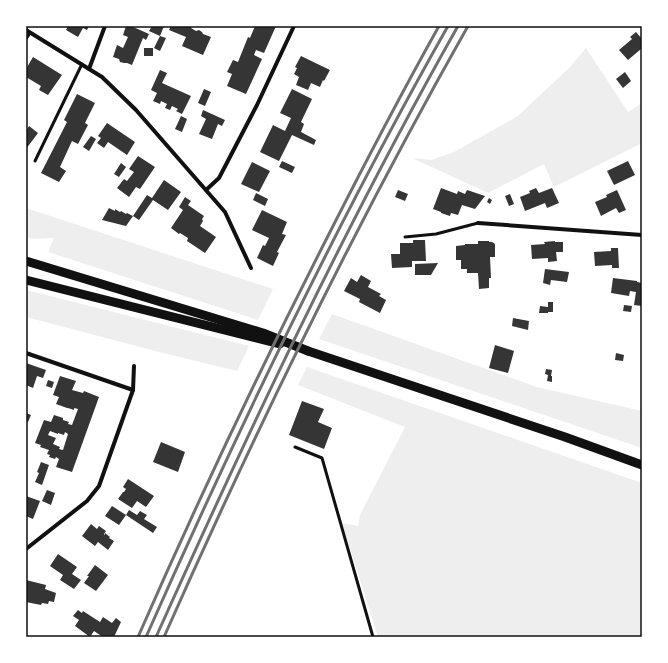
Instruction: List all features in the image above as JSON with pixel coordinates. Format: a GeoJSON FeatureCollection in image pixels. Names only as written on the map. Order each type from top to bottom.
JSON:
{"type":"FeatureCollection","features":[{"type":"Feature","properties":{"kind":"main road"},"geometry":{"type":"LineString","coordinates":[[26,261],[263,332],[308,352]]}},
{"type":"Feature","properties":{"kind":"main road"},"geometry":{"type":"LineString","coordinates":[[26,280],[308,352],[565,437],[642,465]]}},
{"type":"Feature","properties":{"kind":"street"},"geometry":{"type":"LineString","coordinates":[[88,69],[105,26]]}},
{"type":"Feature","properties":{"kind":"street"},"geometry":{"type":"LineString","coordinates":[[206,190],[219,178],[257,105],[294,26]]}},
{"type":"Feature","properties":{"kind":"street"},"geometry":{"type":"LineString","coordinates":[[28,31],[102,77],[136,110],[225,212],[251,268]]}},
{"type":"Feature","properties":{"kind":"street"},"geometry":{"type":"LineString","coordinates":[[478,223],[642,235]]}},
{"type":"Feature","properties":{"kind":"street"},"geometry":{"type":"LineString","coordinates":[[26,353],[133,390]]}},
{"type":"Feature","properties":{"kind":"street"},"geometry":{"type":"LineString","coordinates":[[26,549],[87,501],[99,486],[133,390],[134,366]]}},
{"type":"Feature","properties":{"kind":"lane"},"geometry":{"type":"LineString","coordinates":[[26,39],[28,31]]}},
{"type":"Feature","properties":{"kind":"lane"},"geometry":{"type":"LineString","coordinates":[[36,161],[82,64]]}},
{"type":"Feature","properties":{"kind":"lane"},"geometry":{"type":"LineString","coordinates":[[405,237],[436,234],[478,223]]}},
{"type":"Feature","properties":{"kind":"lane"},"geometry":{"type":"LineString","coordinates":[[295,447],[322,458],[373,637]]}},
{"type":"Feature","properties":{"kind":"shaded area"},"geometry":{"type":"Polygon","coordinates":[[[586,48],[628,112],[642,103],[642,143],[554,187],[544,164],[488,193],[412,158],[431,160],[454,152],[518,116],[570,67],[586,48]]]}},
{"type":"Feature","properties":{"kind":"shaded area"},"geometry":{"type":"Polygon","coordinates":[[[26,208],[273,289],[258,320],[48,252],[54,238],[33,239],[26,237],[26,208]]]}},
{"type":"Feature","properties":{"kind":"shaded area"},"geometry":{"type":"Polygon","coordinates":[[[26,290],[249,346],[237,371],[159,352],[26,317],[26,290]]]}},
{"type":"Feature","properties":{"kind":"shaded area"},"geometry":{"type":"Polygon","coordinates":[[[332,314],[537,387],[642,411],[642,448],[319,339],[332,314]]]}},
{"type":"Feature","properties":{"kind":"shaded area"},"geometry":{"type":"Polygon","coordinates":[[[307,367],[642,483],[642,637],[378,637],[342,523],[358,526],[360,515],[405,427],[298,385],[307,367]]]}},
{"type":"Feature","properties":{"kind":"building"},"geometry":{"type":"Polygon","coordinates":[[[68,26],[89,26],[87,30],[83,28],[78,37],[66,30],[68,26]]]}},
{"type":"Feature","properties":{"kind":"building"},"geometry":{"type":"Polygon","coordinates":[[[126,26],[131,26],[149,34],[146,40],[143,38],[132,65],[120,62],[119,59],[113,57],[117,45],[123,48],[128,37],[123,35],[126,26]]]}},
{"type":"Feature","properties":{"kind":"building"},"geometry":{"type":"Polygon","coordinates":[[[152,26],[164,26],[160,36],[149,31],[152,26]]]}},
{"type":"Feature","properties":{"kind":"building"},"geometry":{"type":"Polygon","coordinates":[[[171,26],[192,26],[191,28],[196,31],[199,30],[203,34],[211,37],[203,55],[182,46],[186,37],[169,30],[171,26]]]}},
{"type":"Feature","properties":{"kind":"building"},"geometry":{"type":"Polygon","coordinates":[[[255,26],[276,26],[264,53],[256,50],[254,55],[262,59],[246,94],[227,86],[232,74],[227,72],[233,60],[238,62],[248,37],[250,38],[255,26]]]}},
{"type":"Feature","properties":{"kind":"building"},"geometry":{"type":"Polygon","coordinates":[[[636,32],[642,39],[642,50],[641,49],[628,60],[619,50],[632,39],[630,37],[636,32]]]}},
{"type":"Feature","properties":{"kind":"building"},"geometry":{"type":"Polygon","coordinates":[[[160,36],[166,38],[160,51],[154,48],[160,36]]]}},
{"type":"Feature","properties":{"kind":"building"},"geometry":{"type":"Polygon","coordinates":[[[144,48],[153,48],[153,56],[144,56],[144,48]]]}},
{"type":"Feature","properties":{"kind":"building"},"geometry":{"type":"Polygon","coordinates":[[[301,56],[330,70],[320,87],[311,83],[308,90],[296,85],[299,77],[294,74],[297,68],[295,67],[301,56]]]}},
{"type":"Feature","properties":{"kind":"building"},"geometry":{"type":"Polygon","coordinates":[[[33,57],[62,75],[48,95],[39,90],[41,86],[26,77],[26,69],[33,57]]]}},
{"type":"Feature","properties":{"kind":"building"},"geometry":{"type":"Polygon","coordinates":[[[160,70],[167,73],[162,83],[191,96],[182,114],[176,111],[178,109],[172,106],[170,110],[165,108],[167,104],[161,101],[160,104],[153,101],[157,93],[151,90],[160,70]]]}},
{"type":"Feature","properties":{"kind":"building"},"geometry":{"type":"Polygon","coordinates":[[[625,72],[631,81],[623,88],[616,79],[625,72]]]}},
{"type":"Feature","properties":{"kind":"building"},"geometry":{"type":"Polygon","coordinates":[[[204,89],[211,92],[205,106],[198,103],[204,89]]]}},
{"type":"Feature","properties":{"kind":"building"},"geometry":{"type":"Polygon","coordinates":[[[292,89],[312,99],[301,122],[304,124],[301,132],[316,140],[314,145],[292,135],[279,161],[260,152],[273,125],[285,131],[291,118],[280,113],[292,89]]]}},
{"type":"Feature","properties":{"kind":"building"},"geometry":{"type":"Polygon","coordinates":[[[77,94],[95,103],[85,123],[88,125],[78,144],[72,141],[60,167],[66,171],[59,182],[41,173],[67,122],[64,120],[77,94]]]}},
{"type":"Feature","properties":{"kind":"building"},"geometry":{"type":"Polygon","coordinates":[[[203,110],[225,120],[222,126],[218,124],[212,139],[199,134],[206,119],[201,116],[203,110]]]}},
{"type":"Feature","properties":{"kind":"building"},"geometry":{"type":"Polygon","coordinates":[[[181,116],[187,119],[182,132],[175,129],[181,116]]]}},
{"type":"Feature","properties":{"kind":"building"},"geometry":{"type":"Polygon","coordinates":[[[107,123],[135,142],[127,155],[108,142],[104,148],[97,143],[101,138],[98,136],[107,123]]]}},
{"type":"Feature","properties":{"kind":"building"},"geometry":{"type":"Polygon","coordinates":[[[29,126],[38,133],[26,149],[26,131],[29,126]]]}},
{"type":"Feature","properties":{"kind":"building"},"geometry":{"type":"Polygon","coordinates":[[[91,136],[96,139],[89,151],[83,147],[91,136]]]}},
{"type":"Feature","properties":{"kind":"building"},"geometry":{"type":"Polygon","coordinates":[[[138,156],[155,167],[140,189],[136,187],[129,197],[117,188],[124,179],[127,181],[134,172],[129,169],[138,156]]]}},
{"type":"Feature","properties":{"kind":"building"},"geometry":{"type":"Polygon","coordinates":[[[282,161],[295,167],[292,173],[279,167],[282,161]]]}},
{"type":"Feature","properties":{"kind":"building"},"geometry":{"type":"Polygon","coordinates":[[[628,161],[635,175],[614,185],[607,171],[628,161]]]}},
{"type":"Feature","properties":{"kind":"building"},"geometry":{"type":"Polygon","coordinates":[[[252,162],[270,171],[259,192],[241,184],[252,162]]]}},
{"type":"Feature","properties":{"kind":"building"},"geometry":{"type":"Polygon","coordinates":[[[121,163],[126,167],[119,177],[114,174],[121,163]]]}},
{"type":"Feature","properties":{"kind":"building"},"geometry":{"type":"Polygon","coordinates":[[[164,180],[181,192],[168,210],[153,200],[139,220],[133,216],[147,195],[152,198],[164,180]]]}},
{"type":"Feature","properties":{"kind":"building"},"geometry":{"type":"Polygon","coordinates":[[[441,188],[457,194],[458,191],[465,194],[467,190],[485,196],[475,209],[462,205],[458,215],[451,213],[450,216],[433,209],[441,188]]]}},
{"type":"Feature","properties":{"kind":"building"},"geometry":{"type":"Polygon","coordinates":[[[536,188],[539,193],[552,188],[559,203],[547,208],[545,203],[525,211],[520,197],[530,193],[529,191],[536,188]]]}},
{"type":"Feature","properties":{"kind":"building"},"geometry":{"type":"Polygon","coordinates":[[[398,190],[408,194],[405,201],[395,197],[398,190]]]}},
{"type":"Feature","properties":{"kind":"building"},"geometry":{"type":"Polygon","coordinates":[[[617,190],[626,210],[619,213],[616,208],[601,216],[595,202],[607,197],[606,195],[617,190]]]}},
{"type":"Feature","properties":{"kind":"building"},"geometry":{"type":"Polygon","coordinates":[[[256,193],[268,199],[265,206],[253,200],[256,193]]]}},
{"type":"Feature","properties":{"kind":"building"},"geometry":{"type":"Polygon","coordinates":[[[510,194],[514,204],[509,206],[505,196],[510,194]]]}},
{"type":"Feature","properties":{"kind":"building"},"geometry":{"type":"Polygon","coordinates":[[[185,197],[191,201],[188,205],[204,216],[200,226],[216,237],[205,253],[187,241],[188,238],[171,228],[183,210],[179,207],[185,197]]]}},
{"type":"Feature","properties":{"kind":"building"},"geometry":{"type":"Polygon","coordinates":[[[489,198],[492,200],[490,204],[487,202],[489,198]]]}},
{"type":"Feature","properties":{"kind":"building"},"geometry":{"type":"Polygon","coordinates":[[[109,208],[133,216],[126,226],[102,220],[109,208]]]}},
{"type":"Feature","properties":{"kind":"building"},"geometry":{"type":"Polygon","coordinates":[[[262,210],[287,222],[282,234],[286,235],[277,252],[279,253],[273,266],[257,258],[263,245],[265,246],[269,238],[252,230],[262,210]]]}},
{"type":"Feature","properties":{"kind":"building"},"geometry":{"type":"Polygon","coordinates":[[[413,240],[425,240],[426,261],[412,261],[412,267],[392,268],[391,254],[400,254],[400,243],[413,243],[413,240]]]}},
{"type":"Feature","properties":{"kind":"building"},"geometry":{"type":"Polygon","coordinates":[[[478,241],[489,241],[495,244],[495,257],[490,257],[491,278],[489,278],[489,288],[479,289],[478,273],[467,273],[467,269],[461,269],[461,260],[456,260],[456,246],[478,244],[478,241]]]}},
{"type":"Feature","properties":{"kind":"building"},"geometry":{"type":"Polygon","coordinates":[[[544,242],[563,242],[563,252],[556,252],[557,261],[548,262],[548,258],[532,259],[531,245],[545,244],[544,242]]]}},
{"type":"Feature","properties":{"kind":"building"},"geometry":{"type":"Polygon","coordinates":[[[611,248],[618,248],[619,268],[612,268],[612,265],[595,266],[594,252],[611,251],[611,248]]]}},
{"type":"Feature","properties":{"kind":"building"},"geometry":{"type":"Polygon","coordinates":[[[438,263],[431,275],[415,275],[415,264],[438,263]]]}},
{"type":"Feature","properties":{"kind":"building"},"geometry":{"type":"Polygon","coordinates":[[[545,269],[569,272],[567,282],[551,280],[550,285],[543,283],[545,269]]]}},
{"type":"Feature","properties":{"kind":"building"},"geometry":{"type":"Polygon","coordinates":[[[361,275],[371,281],[368,287],[381,294],[379,296],[386,300],[380,313],[359,302],[360,299],[344,291],[351,278],[357,282],[361,275]]]}},
{"type":"Feature","properties":{"kind":"building"},"geometry":{"type":"Polygon","coordinates":[[[613,278],[642,283],[642,306],[634,305],[636,292],[630,291],[629,296],[611,293],[613,278]]]}},
{"type":"Feature","properties":{"kind":"building"},"geometry":{"type":"Polygon","coordinates":[[[548,302],[553,302],[553,312],[539,313],[540,306],[548,307],[548,302]]]}},
{"type":"Feature","properties":{"kind":"building"},"geometry":{"type":"Polygon","coordinates":[[[624,305],[632,306],[631,312],[623,311],[624,305]]]}},
{"type":"Feature","properties":{"kind":"building"},"geometry":{"type":"Polygon","coordinates":[[[513,318],[529,321],[528,330],[512,326],[513,318]]]}},
{"type":"Feature","properties":{"kind":"building"},"geometry":{"type":"Polygon","coordinates":[[[495,345],[514,351],[508,373],[489,368],[495,345]]]}},
{"type":"Feature","properties":{"kind":"building"},"geometry":{"type":"Polygon","coordinates":[[[616,353],[624,355],[623,361],[615,360],[616,353]]]}},
{"type":"Feature","properties":{"kind":"building"},"geometry":{"type":"Polygon","coordinates":[[[26,363],[46,370],[43,378],[37,376],[33,388],[26,385],[26,363]]]}},
{"type":"Feature","properties":{"kind":"building"},"geometry":{"type":"Polygon","coordinates":[[[546,369],[552,370],[552,382],[547,381],[548,375],[545,374],[546,369]]]}},
{"type":"Feature","properties":{"kind":"building"},"geometry":{"type":"Polygon","coordinates":[[[60,376],[76,381],[72,390],[83,393],[84,391],[99,397],[72,472],[56,467],[59,459],[56,457],[55,459],[49,457],[50,455],[47,454],[49,450],[40,447],[41,445],[35,443],[44,420],[51,422],[54,415],[63,418],[63,420],[69,422],[68,424],[72,425],[78,409],[74,408],[74,410],[56,404],[59,397],[53,395],[60,376]],[[50,431],[48,435],[56,438],[53,444],[60,447],[59,449],[63,450],[68,434],[65,432],[64,435],[50,431]]]}},
{"type":"Feature","properties":{"kind":"building"},"geometry":{"type":"Polygon","coordinates":[[[48,380],[54,382],[52,388],[46,386],[48,380]]]}},
{"type":"Feature","properties":{"kind":"building"},"geometry":{"type":"Polygon","coordinates":[[[302,401],[324,409],[318,422],[332,428],[324,449],[289,435],[302,401]]]}},
{"type":"Feature","properties":{"kind":"building"},"geometry":{"type":"Polygon","coordinates":[[[26,413],[31,415],[28,422],[26,421],[26,413]]]}},
{"type":"Feature","properties":{"kind":"building"},"geometry":{"type":"Polygon","coordinates":[[[161,442],[185,452],[178,472],[153,462],[161,442]]]}},
{"type":"Feature","properties":{"kind":"building"},"geometry":{"type":"Polygon","coordinates":[[[41,462],[49,465],[42,485],[35,482],[39,473],[37,472],[41,462]]]}},
{"type":"Feature","properties":{"kind":"building"},"geometry":{"type":"Polygon","coordinates":[[[128,479],[154,496],[146,507],[137,501],[132,508],[118,499],[126,489],[123,487],[128,479]]]}},
{"type":"Feature","properties":{"kind":"building"},"geometry":{"type":"Polygon","coordinates":[[[47,490],[55,493],[51,505],[42,501],[47,490]]]}},
{"type":"Feature","properties":{"kind":"building"},"geometry":{"type":"Polygon","coordinates":[[[26,496],[40,501],[33,519],[26,516],[26,496]]]}},
{"type":"Feature","properties":{"kind":"building"},"geometry":{"type":"Polygon","coordinates":[[[112,506],[126,515],[119,525],[105,516],[112,506]]]}},
{"type":"Feature","properties":{"kind":"building"},"geometry":{"type":"Polygon","coordinates":[[[129,510],[137,515],[140,511],[147,515],[144,519],[157,527],[153,533],[126,515],[129,510]]]}},
{"type":"Feature","properties":{"kind":"building"},"geometry":{"type":"Polygon","coordinates":[[[91,524],[97,529],[99,526],[106,531],[104,534],[105,535],[105,533],[114,541],[108,550],[98,542],[95,546],[82,536],[91,524]]]}},
{"type":"Feature","properties":{"kind":"building"},"geometry":{"type":"Polygon","coordinates":[[[58,554],[77,567],[72,574],[81,580],[74,589],[60,580],[63,575],[50,566],[58,554]]]}},
{"type":"Feature","properties":{"kind":"building"},"geometry":{"type":"Polygon","coordinates":[[[95,565],[108,575],[96,591],[84,583],[95,565]]]}},
{"type":"Feature","properties":{"kind":"building"},"geometry":{"type":"Polygon","coordinates":[[[26,580],[46,585],[45,589],[56,593],[54,602],[49,601],[48,604],[42,603],[41,605],[26,602],[26,580]]]}},
{"type":"Feature","properties":{"kind":"building"},"geometry":{"type":"Polygon","coordinates":[[[78,610],[82,613],[83,611],[100,622],[103,617],[112,623],[116,618],[121,622],[114,637],[103,637],[94,631],[90,637],[75,626],[79,620],[73,616],[78,610]]]}},
{"type":"Feature","properties":{"kind":"railway"},"geometry":{"type":"LineString","coordinates":[[138,637],[207,484],[280,332],[370,154],[439,26]]}},
{"type":"Feature","properties":{"kind":"railway"},"geometry":{"type":"LineString","coordinates":[[146,637],[252,404],[327,251],[448,26]]}},
{"type":"Feature","properties":{"kind":"railway"},"geometry":{"type":"LineString","coordinates":[[156,637],[300,328],[377,176],[458,26]]}},
{"type":"Feature","properties":{"kind":"railway"},"geometry":{"type":"LineString","coordinates":[[164,637],[271,404],[308,328],[386,176],[468,26]]}}]}
